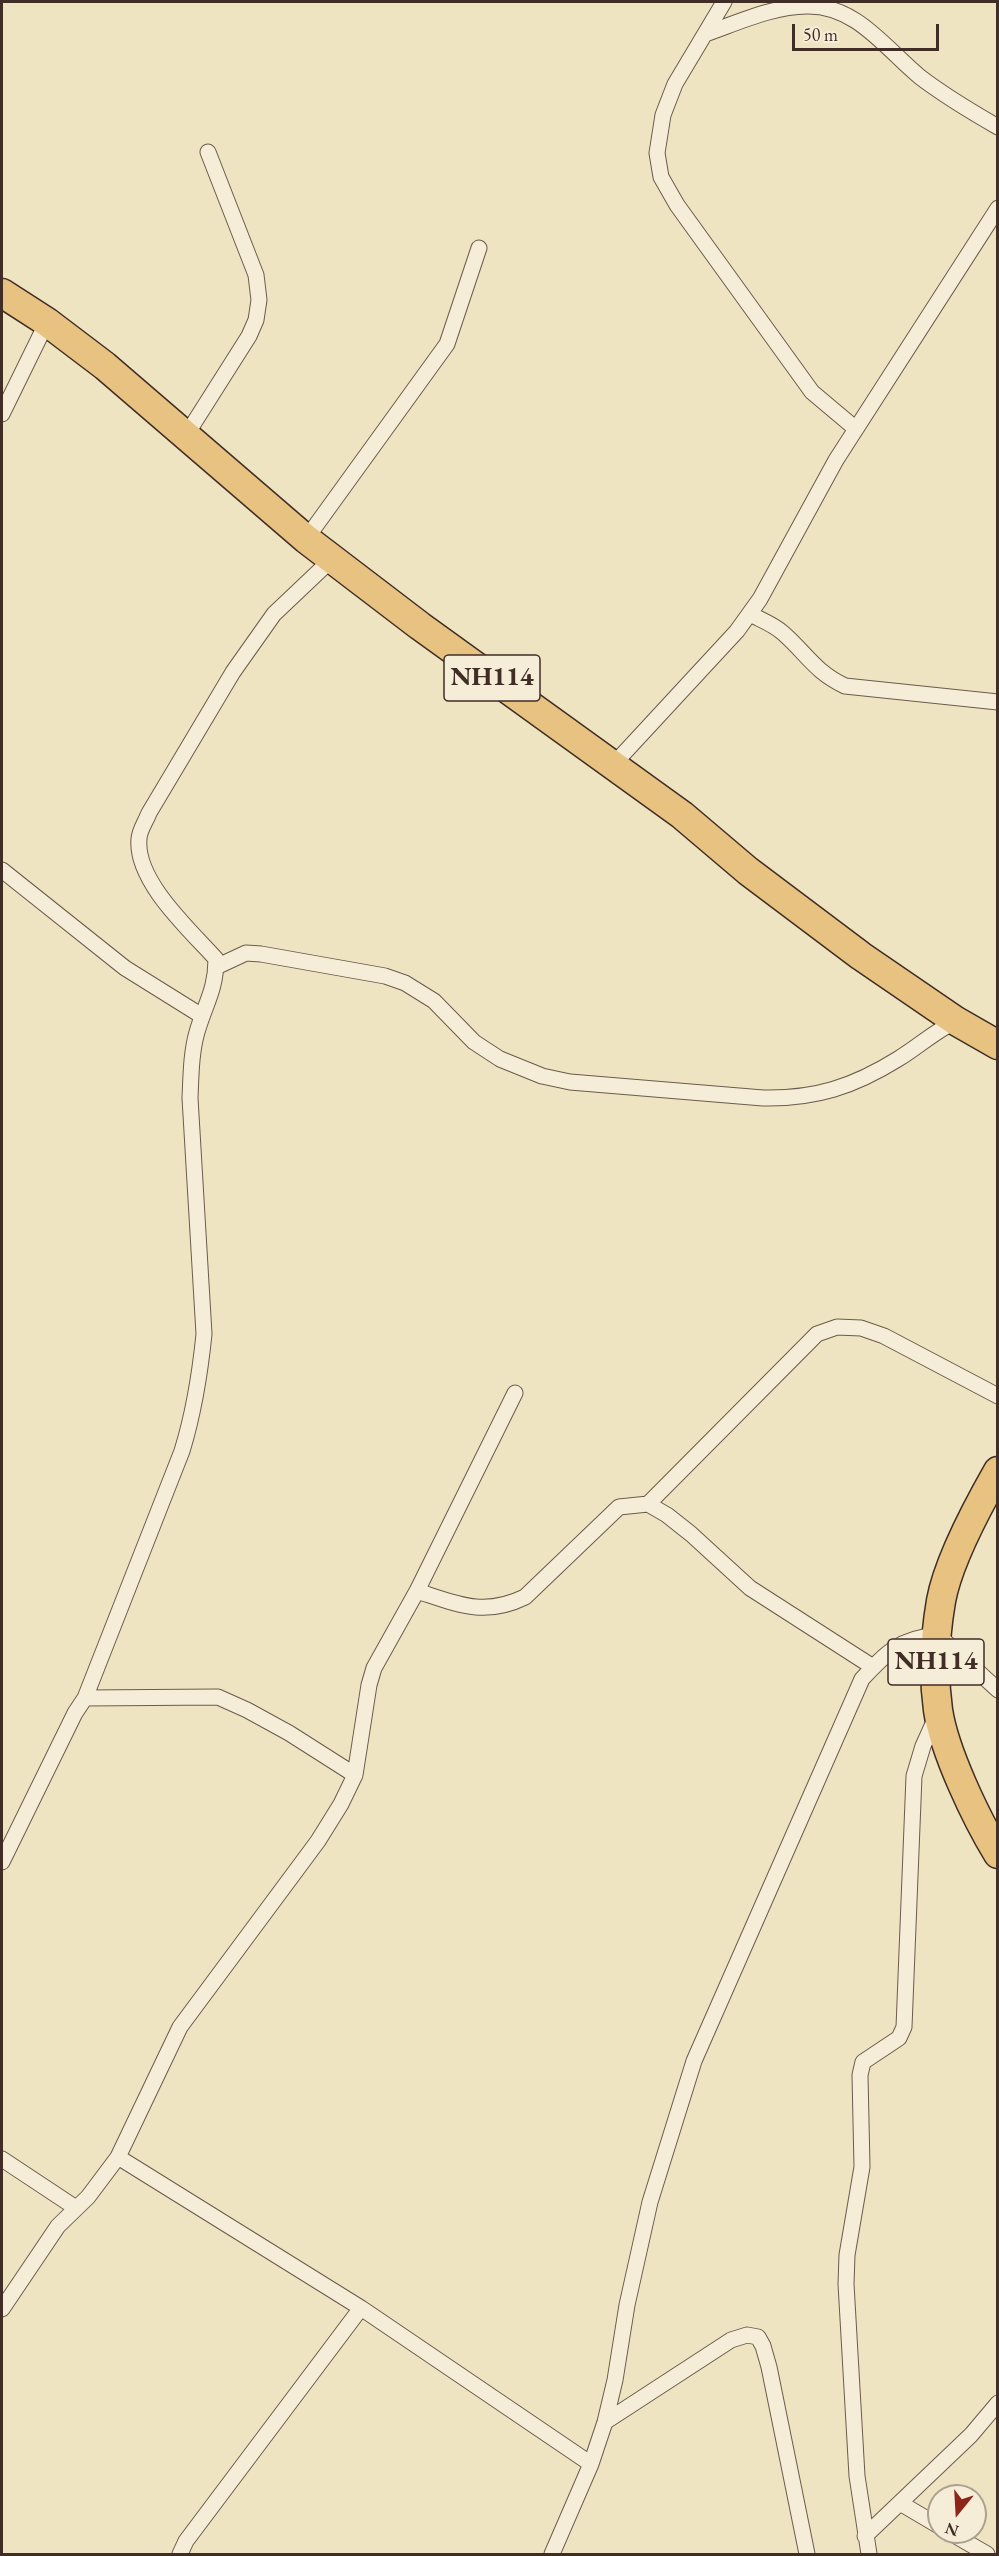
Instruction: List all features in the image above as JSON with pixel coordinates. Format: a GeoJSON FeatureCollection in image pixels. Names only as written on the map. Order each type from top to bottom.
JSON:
{"type":"FeatureCollection","features":[{"type":"Feature","properties":{"kind":"highway","name":"NH114"},"geometry":{"type":"LineString","coordinates":[[2,293],[47,322],[105,366],[306,539],[420,626],[682,815],[795,908],[956,1021],[998,1044]]}},
{"type":"Feature","properties":{"kind":"highway","name":"NH114"},"geometry":{"type":"LineString","coordinates":[[998,1471],[956,1557],[942,1599],[935,1675],[939,1712],[957,1770],[998,1854]]}},
{"type":"Feature","properties":{"kind":"street"},"geometry":{"type":"LineString","coordinates":[[724,2],[675,84],[663,115],[657,153],[661,177],[677,205],[812,392],[856,429]]}},
{"type":"Feature","properties":{"kind":"street"},"geometry":{"type":"LineString","coordinates":[[705,34],[786,7],[808,5],[830,9],[854,17],[920,76],[957,104],[998,127]]}},
{"type":"Feature","properties":{"kind":"street"},"geometry":{"type":"LineString","coordinates":[[185,437],[249,336],[256,320],[258,300],[256,275],[208,152]]}},
{"type":"Feature","properties":{"kind":"street"},"geometry":{"type":"LineString","coordinates":[[613,765],[750,614],[856,429],[998,208]]}},
{"type":"Feature","properties":{"kind":"street"},"geometry":{"type":"LineString","coordinates":[[306,539],[447,344],[479,248]]}},
{"type":"Feature","properties":{"kind":"street"},"geometry":{"type":"LineString","coordinates":[[2,414],[47,322]]}},
{"type":"Feature","properties":{"kind":"street"},"geometry":{"type":"LineString","coordinates":[[2,1862],[75,1713],[85,1698],[182,1451],[194,1410],[204,1334],[190,1098],[191,1062],[196,1033],[216,980],[216,959],[159,894],[140,857],[138,837],[149,813],[232,672],[274,614],[332,559]]}},
{"type":"Feature","properties":{"kind":"street"},"geometry":{"type":"LineString","coordinates":[[750,614],[778,629],[827,677],[845,686],[998,702]]}},
{"type":"Feature","properties":{"kind":"street"},"geometry":{"type":"LineString","coordinates":[[2,870],[125,968],[202,1016]]}},
{"type":"Feature","properties":{"kind":"street"},"geometry":{"type":"LineString","coordinates":[[216,967],[246,953],[385,976],[405,983],[434,1001],[474,1042],[500,1059],[542,1076],[570,1082],[763,1098],[795,1098],[849,1084],[896,1060],[937,1030],[956,1021]]}},
{"type":"Feature","properties":{"kind":"street"},"geometry":{"type":"LineString","coordinates":[[648,1504],[817,1334],[837,1328],[861,1328],[884,1336],[998,1396]]}},
{"type":"Feature","properties":{"kind":"street"},"geometry":{"type":"LineString","coordinates":[[2,2309],[58,2226],[88,2197],[118,2157],[180,2027],[318,1841],[341,1804],[355,1775],[369,1685],[374,1668],[417,1591],[515,1393]]}},
{"type":"Feature","properties":{"kind":"street"},"geometry":{"type":"LineString","coordinates":[[417,1591],[469,1606],[488,1608],[507,1605],[525,1597],[619,1507],[648,1504],[667,1515],[691,1534],[750,1588],[873,1667]]}},
{"type":"Feature","properties":{"kind":"street"},"geometry":{"type":"LineString","coordinates":[[552,2554],[591,2464],[604,2422],[615,2380],[627,2305],[650,2202],[694,2061],[862,1679],[900,1644],[918,1637],[938,1635],[998,1690]]}},
{"type":"Feature","properties":{"kind":"street"},"geometry":{"type":"LineString","coordinates":[[85,1698],[218,1697],[289,1733],[355,1775]]}},
{"type":"Feature","properties":{"kind":"street"},"geometry":{"type":"LineString","coordinates":[[869,2554],[857,2476],[846,2284],[847,2255],[862,2168],[860,2075],[863,2062],[899,2038],[904,2027],[914,1776],[923,1746],[939,1712]]}},
{"type":"Feature","properties":{"kind":"street"},"geometry":{"type":"LineString","coordinates":[[118,2157],[361,2308],[591,2464]]}},
{"type":"Feature","properties":{"kind":"street"},"geometry":{"type":"LineString","coordinates":[[2,2159],[76,2208]]}},
{"type":"Feature","properties":{"kind":"street"},"geometry":{"type":"LineString","coordinates":[[180,2554],[186,2541],[361,2308]]}},
{"type":"Feature","properties":{"kind":"street"},"geometry":{"type":"LineString","coordinates":[[604,2422],[730,2340],[747,2335],[758,2337],[764,2346],[769,2367],[807,2554]]}},
{"type":"Feature","properties":{"kind":"street"},"geometry":{"type":"LineString","coordinates":[[865,2536],[971,2435],[998,2403]]}},
{"type":"Feature","properties":{"kind":"street"},"geometry":{"type":"LineString","coordinates":[[900,2503],[927,2519]]}},
{"type":"Feature","properties":{"kind":"street"},"geometry":{"type":"LineString","coordinates":[[970,2544],[987,2554]]}}]}
